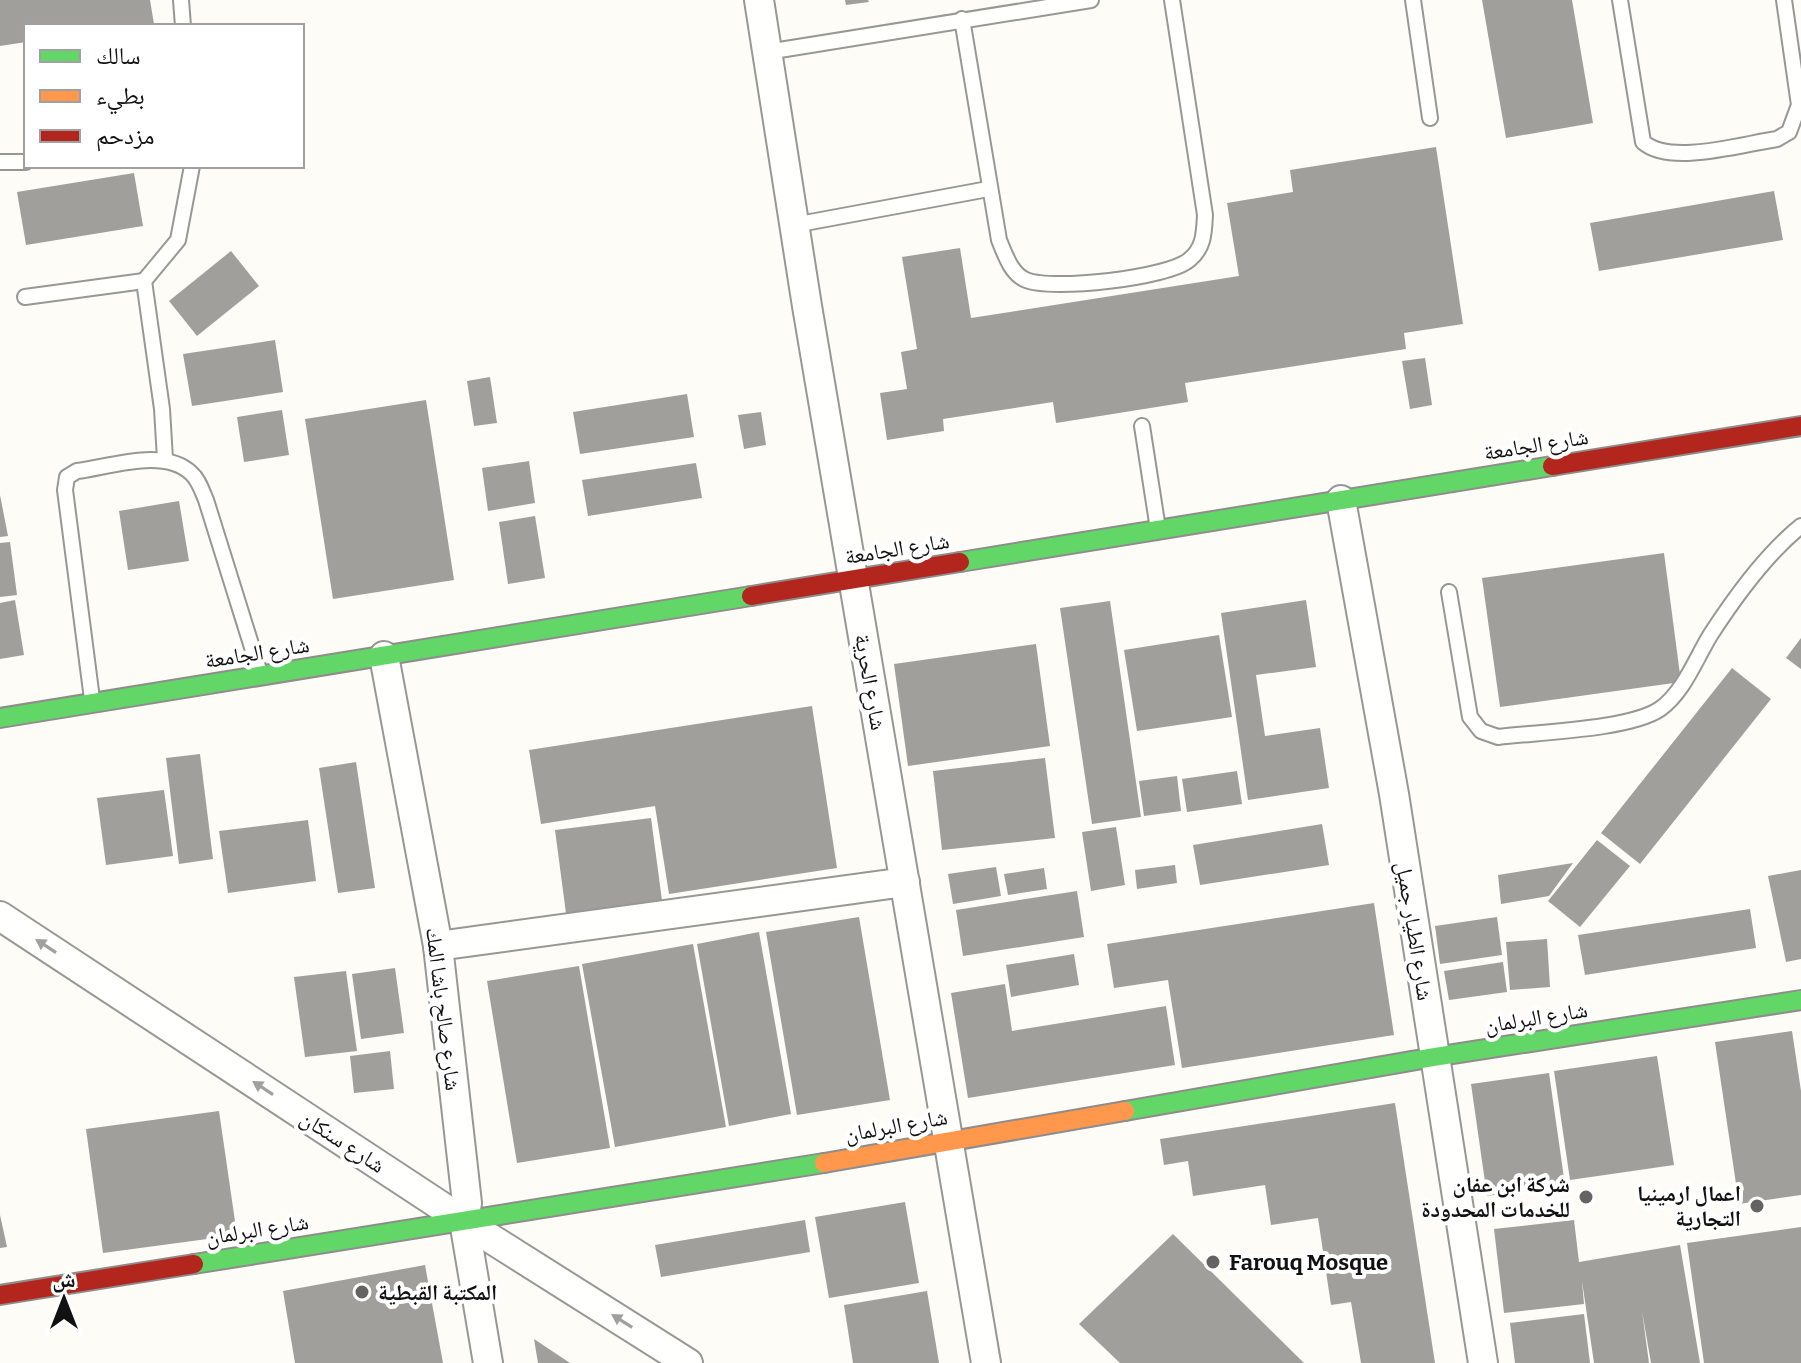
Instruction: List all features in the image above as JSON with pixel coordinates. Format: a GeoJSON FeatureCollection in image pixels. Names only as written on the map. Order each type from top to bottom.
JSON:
{"type":"FeatureCollection","features":[{"type":"Feature","properties":{"kind":"main road","name":"شارع الجامعة"},"geometry":{"type":"LineString","coordinates":[[0,718],[1801,426]]}},
{"type":"Feature","properties":{"kind":"main road","name":"شارع البرلمان"},"geometry":{"type":"LineString","coordinates":[[0,1295],[743,1177],[1434,1057],[1801,1000]]}},
{"type":"Feature","properties":{"kind":"street","name":"شارع الحرية"},"geometry":{"type":"LineString","coordinates":[[759,0],[794,225],[986,1363]]}},
{"type":"Feature","properties":{"kind":"street","name":"شارع الطيار جميل"},"geometry":{"type":"LineString","coordinates":[[1341,500],[1394,794],[1483,1363]]}},
{"type":"Feature","properties":{"kind":"street","name":"شارع صالح باشا المك"},"geometry":{"type":"LineString","coordinates":[[384,656],[438,946],[467,1203],[464,1221],[488,1363]]}},
{"type":"Feature","properties":{"kind":"street"},"geometry":{"type":"LineString","coordinates":[[438,946],[905,882]]}},
{"type":"Feature","properties":{"kind":"street","name":"شارع سنكان"},"geometry":{"type":"LineString","coordinates":[[0,916],[464,1221],[688,1363]]}},
{"type":"Feature","properties":{"kind":"lane"},"geometry":{"type":"LineString","coordinates":[[181,0],[183,24]]}},
{"type":"Feature","properties":{"kind":"lane"},"geometry":{"type":"LineString","coordinates":[[767,52],[1091,0]]}},
{"type":"Feature","properties":{"kind":"lane"},"geometry":{"type":"LineString","coordinates":[[962,19],[988,189],[999,240],[1009,264],[1024,280],[1052,286],[1167,271],[1189,260],[1203,242],[1205,215],[1172,0]]}},
{"type":"Feature","properties":{"kind":"lane"},"geometry":{"type":"LineString","coordinates":[[1413,0],[1430,118]]}},
{"type":"Feature","properties":{"kind":"lane"},"geometry":{"type":"LineString","coordinates":[[1620,0],[1643,142],[1655,152],[1675,154],[1777,139],[1789,132],[1799,105],[1784,0]]}},
{"type":"Feature","properties":{"kind":"lane"},"geometry":{"type":"LineString","coordinates":[[0,162],[24,162]]}},
{"type":"Feature","properties":{"kind":"lane"},"geometry":{"type":"LineString","coordinates":[[25,297],[144,281],[178,240],[192,168]]}},
{"type":"Feature","properties":{"kind":"lane"},"geometry":{"type":"LineString","coordinates":[[794,225],[988,189]]}},
{"type":"Feature","properties":{"kind":"lane"},"geometry":{"type":"LineString","coordinates":[[144,281],[162,409],[165,459]]}},
{"type":"Feature","properties":{"kind":"lane"},"geometry":{"type":"LineString","coordinates":[[1142,426],[1158,530]]}},
{"type":"Feature","properties":{"kind":"lane"},"geometry":{"type":"LineString","coordinates":[[93,703],[65,490],[67,477],[77,471],[165,459],[195,475],[206,500],[261,676]]}},
{"type":"Feature","properties":{"kind":"lane"},"geometry":{"type":"LineString","coordinates":[[1449,592],[1470,717],[1481,731],[1498,737],[1616,723],[1659,710],[1676,694],[1712,632],[1782,541],[1801,526]]}},
{"type":"Feature","properties":{"kind":"building"},"geometry":{"type":"Polygon","coordinates":[[[0,0],[150,0],[154,24],[24,24],[24,42],[0,46],[0,0]]]}},
{"type":"Feature","properties":{"kind":"building"},"geometry":{"type":"Polygon","coordinates":[[[845,0],[868,0],[869,2],[846,5],[845,0]]]}},
{"type":"Feature","properties":{"kind":"building"},"geometry":{"type":"Polygon","coordinates":[[[1482,0],[1572,0],[1593,123],[1506,138],[1482,0]]]}},
{"type":"Feature","properties":{"kind":"building"},"geometry":{"type":"Polygon","coordinates":[[[1436,147],[1463,324],[1404,333],[1406,349],[1185,383],[1188,402],[1056,423],[1053,402],[943,419],[944,431],[887,440],[880,393],[907,389],[901,352],[917,349],[902,257],[960,248],[971,318],[1239,276],[1227,203],[1293,192],[1290,170],[1436,147]]]}},
{"type":"Feature","properties":{"kind":"building"},"geometry":{"type":"Polygon","coordinates":[[[134,173],[143,226],[26,245],[17,192],[134,173]]]}},
{"type":"Feature","properties":{"kind":"building"},"geometry":{"type":"Polygon","coordinates":[[[1774,191],[1783,240],[1599,271],[1590,223],[1774,191]]]}},
{"type":"Feature","properties":{"kind":"building"},"geometry":{"type":"Polygon","coordinates":[[[231,251],[259,286],[197,336],[169,301],[231,251]]]}},
{"type":"Feature","properties":{"kind":"building"},"geometry":{"type":"Polygon","coordinates":[[[275,340],[283,392],[192,406],[183,354],[275,340]]]}},
{"type":"Feature","properties":{"kind":"building"},"geometry":{"type":"Polygon","coordinates":[[[1425,358],[1432,405],[1410,409],[1402,361],[1425,358]]]}},
{"type":"Feature","properties":{"kind":"building"},"geometry":{"type":"Polygon","coordinates":[[[490,377],[497,423],[474,426],[467,381],[490,377]]]}},
{"type":"Feature","properties":{"kind":"building"},"geometry":{"type":"Polygon","coordinates":[[[687,394],[694,437],[580,454],[573,412],[687,394]]]}},
{"type":"Feature","properties":{"kind":"building"},"geometry":{"type":"Polygon","coordinates":[[[426,400],[454,580],[333,599],[305,419],[426,400]]]}},
{"type":"Feature","properties":{"kind":"building"},"geometry":{"type":"Polygon","coordinates":[[[282,410],[289,455],[244,462],[237,417],[282,410]]]}},
{"type":"Feature","properties":{"kind":"building"},"geometry":{"type":"Polygon","coordinates":[[[761,412],[766,445],[744,449],[738,415],[761,412]]]}},
{"type":"Feature","properties":{"kind":"building"},"geometry":{"type":"Polygon","coordinates":[[[529,461],[535,503],[488,511],[482,468],[529,461]]]}},
{"type":"Feature","properties":{"kind":"building"},"geometry":{"type":"Polygon","coordinates":[[[696,463],[702,498],[588,516],[582,480],[696,463]]]}},
{"type":"Feature","properties":{"kind":"building"},"geometry":{"type":"Polygon","coordinates":[[[0,495],[8,536],[0,537],[0,495]]]}},
{"type":"Feature","properties":{"kind":"building"},"geometry":{"type":"Polygon","coordinates":[[[179,501],[189,561],[128,570],[119,511],[179,501]]]}},
{"type":"Feature","properties":{"kind":"building"},"geometry":{"type":"Polygon","coordinates":[[[535,516],[545,578],[508,584],[499,522],[535,516]]]}},
{"type":"Feature","properties":{"kind":"building"},"geometry":{"type":"Polygon","coordinates":[[[10,542],[17,595],[0,597],[0,543],[10,542]]]}},
{"type":"Feature","properties":{"kind":"building"},"geometry":{"type":"Polygon","coordinates":[[[1664,553],[1681,682],[1500,707],[1482,578],[1664,553]]]}},
{"type":"Feature","properties":{"kind":"building"},"geometry":{"type":"Polygon","coordinates":[[[15,600],[24,655],[0,659],[0,603],[15,600]]]}},
{"type":"Feature","properties":{"kind":"building"},"geometry":{"type":"Polygon","coordinates":[[[1306,600],[1316,667],[1256,675],[1265,736],[1320,728],[1329,788],[1248,800],[1221,613],[1306,600]]]}},
{"type":"Feature","properties":{"kind":"building"},"geometry":{"type":"Polygon","coordinates":[[[1110,601],[1141,817],[1092,824],[1060,608],[1110,601]]]}},
{"type":"Feature","properties":{"kind":"building"},"geometry":{"type":"Polygon","coordinates":[[[1219,635],[1232,717],[1137,731],[1124,650],[1219,635]]]}},
{"type":"Feature","properties":{"kind":"building"},"geometry":{"type":"Polygon","coordinates":[[[1801,638],[1801,669],[1786,658],[1801,638]]]}},
{"type":"Feature","properties":{"kind":"building"},"geometry":{"type":"Polygon","coordinates":[[[1036,644],[1050,746],[908,766],[894,664],[1036,644]]]}},
{"type":"Feature","properties":{"kind":"building"},"geometry":{"type":"Polygon","coordinates":[[[1732,668],[1771,699],[1640,864],[1601,833],[1732,668]]]}},
{"type":"Feature","properties":{"kind":"building"},"geometry":{"type":"Polygon","coordinates":[[[812,706],[837,868],[669,894],[655,806],[541,824],[529,750],[812,706]]]}},
{"type":"Feature","properties":{"kind":"building"},"geometry":{"type":"Polygon","coordinates":[[[200,754],[213,859],[179,864],[166,758],[200,754]]]}},
{"type":"Feature","properties":{"kind":"building"},"geometry":{"type":"Polygon","coordinates":[[[1045,758],[1055,838],[942,850],[933,771],[1045,758]]]}},
{"type":"Feature","properties":{"kind":"building"},"geometry":{"type":"Polygon","coordinates":[[[356,762],[375,888],[338,893],[319,768],[356,762]]]}},
{"type":"Feature","properties":{"kind":"building"},"geometry":{"type":"Polygon","coordinates":[[[1237,771],[1242,804],[1187,812],[1182,779],[1237,771]]]}},
{"type":"Feature","properties":{"kind":"building"},"geometry":{"type":"Polygon","coordinates":[[[1177,776],[1181,811],[1144,816],[1139,781],[1177,776]]]}},
{"type":"Feature","properties":{"kind":"building"},"geometry":{"type":"Polygon","coordinates":[[[164,790],[173,856],[106,865],[97,798],[164,790]]]}},
{"type":"Feature","properties":{"kind":"building"},"geometry":{"type":"Polygon","coordinates":[[[651,818],[663,908],[567,921],[555,830],[651,818]]]}},
{"type":"Feature","properties":{"kind":"building"},"geometry":{"type":"Polygon","coordinates":[[[308,820],[316,881],[228,893],[219,831],[308,820]]]}},
{"type":"Feature","properties":{"kind":"building"},"geometry":{"type":"Polygon","coordinates":[[[1322,824],[1329,865],[1200,885],[1193,845],[1322,824]]]}},
{"type":"Feature","properties":{"kind":"building"},"geometry":{"type":"Polygon","coordinates":[[[1116,827],[1125,885],[1091,891],[1082,832],[1116,827]]]}},
{"type":"Feature","properties":{"kind":"building"},"geometry":{"type":"Polygon","coordinates":[[[1597,840],[1630,866],[1580,927],[1548,901],[1597,840]]]}},
{"type":"Feature","properties":{"kind":"building"},"geometry":{"type":"Polygon","coordinates":[[[1573,863],[1549,896],[1501,904],[1498,875],[1573,863]]]}},
{"type":"Feature","properties":{"kind":"building"},"geometry":{"type":"Polygon","coordinates":[[[1175,865],[1177,883],[1137,889],[1135,870],[1175,865]]]}},
{"type":"Feature","properties":{"kind":"building"},"geometry":{"type":"Polygon","coordinates":[[[996,867],[1001,896],[953,904],[948,874],[996,867]]]}},
{"type":"Feature","properties":{"kind":"building"},"geometry":{"type":"Polygon","coordinates":[[[1044,868],[1047,889],[1008,895],[1004,874],[1044,868]]]}},
{"type":"Feature","properties":{"kind":"building"},"geometry":{"type":"Polygon","coordinates":[[[1801,870],[1801,959],[1786,962],[1768,876],[1801,870]]]}},
{"type":"Feature","properties":{"kind":"building"},"geometry":{"type":"Polygon","coordinates":[[[1077,891],[1084,937],[963,956],[956,910],[1077,891]]]}},
{"type":"Feature","properties":{"kind":"building"},"geometry":{"type":"Polygon","coordinates":[[[1374,903],[1394,1035],[1182,1068],[1168,980],[1114,988],[1107,944],[1374,903]]]}},
{"type":"Feature","properties":{"kind":"building"},"geometry":{"type":"Polygon","coordinates":[[[1750,909],[1756,948],[1585,975],[1578,935],[1750,909]]]}},
{"type":"Feature","properties":{"kind":"building"},"geometry":{"type":"Polygon","coordinates":[[[859,917],[890,1100],[797,1115],[766,932],[859,917]]]}},
{"type":"Feature","properties":{"kind":"building"},"geometry":{"type":"Polygon","coordinates":[[[1497,917],[1502,955],[1440,964],[1435,926],[1497,917]]]}},
{"type":"Feature","properties":{"kind":"building"},"geometry":{"type":"Polygon","coordinates":[[[759,932],[791,1114],[729,1126],[697,944],[759,932]]]}},
{"type":"Feature","properties":{"kind":"building"},"geometry":{"type":"Polygon","coordinates":[[[1547,939],[1550,987],[1510,990],[1506,942],[1547,939]]]}},
{"type":"Feature","properties":{"kind":"building"},"geometry":{"type":"Polygon","coordinates":[[[693,944],[726,1127],[615,1147],[582,964],[693,944]]]}},
{"type":"Feature","properties":{"kind":"building"},"geometry":{"type":"Polygon","coordinates":[[[1074,954],[1079,985],[1011,997],[1006,965],[1074,954]]]}},
{"type":"Feature","properties":{"kind":"building"},"geometry":{"type":"Polygon","coordinates":[[[1503,962],[1507,992],[1449,1000],[1444,971],[1503,962]]]}},
{"type":"Feature","properties":{"kind":"building"},"geometry":{"type":"Polygon","coordinates":[[[579,966],[610,1148],[517,1163],[487,981],[579,966]]]}},
{"type":"Feature","properties":{"kind":"building"},"geometry":{"type":"Polygon","coordinates":[[[395,968],[404,1033],[361,1039],[352,974],[395,968]]]}},
{"type":"Feature","properties":{"kind":"building"},"geometry":{"type":"Polygon","coordinates":[[[346,971],[357,1051],[305,1057],[294,977],[346,971]]]}},
{"type":"Feature","properties":{"kind":"building"},"geometry":{"type":"Polygon","coordinates":[[[1005,984],[1012,1031],[1166,1006],[1175,1065],[968,1098],[951,993],[1005,984]]]}},
{"type":"Feature","properties":{"kind":"building"},"geometry":{"type":"Polygon","coordinates":[[[1792,1031],[1801,1091],[1801,1195],[1739,1204],[1715,1042],[1792,1031]]]}},
{"type":"Feature","properties":{"kind":"building"},"geometry":{"type":"Polygon","coordinates":[[[390,1051],[394,1089],[354,1093],[350,1056],[390,1051]]]}},
{"type":"Feature","properties":{"kind":"building"},"geometry":{"type":"Polygon","coordinates":[[[1657,1056],[1674,1165],[1570,1180],[1554,1071],[1657,1056]]]}},
{"type":"Feature","properties":{"kind":"building"},"geometry":{"type":"Polygon","coordinates":[[[1549,1073],[1565,1185],[1487,1196],[1471,1084],[1549,1073]]]}},
{"type":"Feature","properties":{"kind":"building"},"geometry":{"type":"Polygon","coordinates":[[[1395,1103],[1435,1363],[1361,1363],[1351,1302],[1331,1305],[1318,1218],[1271,1225],[1265,1185],[1193,1196],[1188,1161],[1164,1165],[1160,1139],[1395,1103]]]}},
{"type":"Feature","properties":{"kind":"building"},"geometry":{"type":"Polygon","coordinates":[[[219,1111],[237,1235],[103,1253],[86,1129],[219,1111]]]}},
{"type":"Feature","properties":{"kind":"building"},"geometry":{"type":"Polygon","coordinates":[[[905,1202],[919,1283],[829,1298],[815,1217],[905,1202]]]}},
{"type":"Feature","properties":{"kind":"building"},"geometry":{"type":"Polygon","coordinates":[[[0,1215],[7,1247],[0,1248],[0,1215]]]}},
{"type":"Feature","properties":{"kind":"building"},"geometry":{"type":"Polygon","coordinates":[[[805,1220],[810,1252],[661,1277],[655,1245],[805,1220]]]}},
{"type":"Feature","properties":{"kind":"building"},"geometry":{"type":"Polygon","coordinates":[[[1574,1220],[1579,1262],[1680,1245],[1700,1363],[1651,1363],[1642,1311],[1649,1363],[1594,1363],[1582,1281],[1584,1304],[1504,1313],[1494,1229],[1574,1220]]]}},
{"type":"Feature","properties":{"kind":"building"},"geometry":{"type":"Polygon","coordinates":[[[1801,1227],[1801,1363],[1704,1363],[1687,1243],[1801,1227]]]}},
{"type":"Feature","properties":{"kind":"building"},"geometry":{"type":"Polygon","coordinates":[[[1173,1234],[1304,1363],[1120,1363],[1079,1324],[1173,1234]]]}},
{"type":"Feature","properties":{"kind":"building"},"geometry":{"type":"Polygon","coordinates":[[[425,1265],[443,1363],[295,1363],[283,1291],[425,1265]]]}},
{"type":"Feature","properties":{"kind":"building"},"geometry":{"type":"Polygon","coordinates":[[[927,1291],[939,1363],[853,1363],[844,1305],[927,1291]]]}},
{"type":"Feature","properties":{"kind":"building"},"geometry":{"type":"Polygon","coordinates":[[[1584,1314],[1590,1363],[1515,1363],[1510,1323],[1584,1314]]]}},
{"type":"Feature","properties":{"kind":"building"},"geometry":{"type":"Polygon","coordinates":[[[534,1339],[570,1363],[538,1363],[534,1339]]]}},
{"type":"Feature","properties":{"kind":"traffic: fast"},"geometry":{"type":"LineString","coordinates":[[960,562],[1552,466]]}},
{"type":"Feature","properties":{"kind":"traffic: fast"},"geometry":{"type":"LineString","coordinates":[[0,718],[751,596]]}},
{"type":"Feature","properties":{"kind":"traffic: fast"},"geometry":{"type":"LineString","coordinates":[[1125,1111],[1434,1057],[1801,1000]]}},
{"type":"Feature","properties":{"kind":"traffic: fast"},"geometry":{"type":"LineString","coordinates":[[194,1264],[824,1163]]}},
{"type":"Feature","properties":{"kind":"traffic: slow"},"geometry":{"type":"LineString","coordinates":[[824,1163],[1125,1111]]}},
{"type":"Feature","properties":{"kind":"traffic: jam"},"geometry":{"type":"LineString","coordinates":[[1552,466],[1801,426]]}},
{"type":"Feature","properties":{"kind":"traffic: jam"},"geometry":{"type":"LineString","coordinates":[[751,596],[960,562]]}},
{"type":"Feature","properties":{"kind":"traffic: jam"},"geometry":{"type":"LineString","coordinates":[[0,1295],[194,1264]]}},
{"type":"Feature","properties":{"kind":"place","name":"شركة ابن عفان للخدمات المحدودة"},"geometry":{"type":"Point","coordinates":[1586,1197]}},
{"type":"Feature","properties":{"kind":"place","name":"اعمال ارمينيا التجارية"},"geometry":{"type":"Point","coordinates":[1757,1206]}},
{"type":"Feature","properties":{"kind":"place","name":"Farouq Mosque"},"geometry":{"type":"Point","coordinates":[1213,1262]}},
{"type":"Feature","properties":{"kind":"place","name":"المكتبة القبطية"},"geometry":{"type":"Point","coordinates":[362,1292]}}]}
